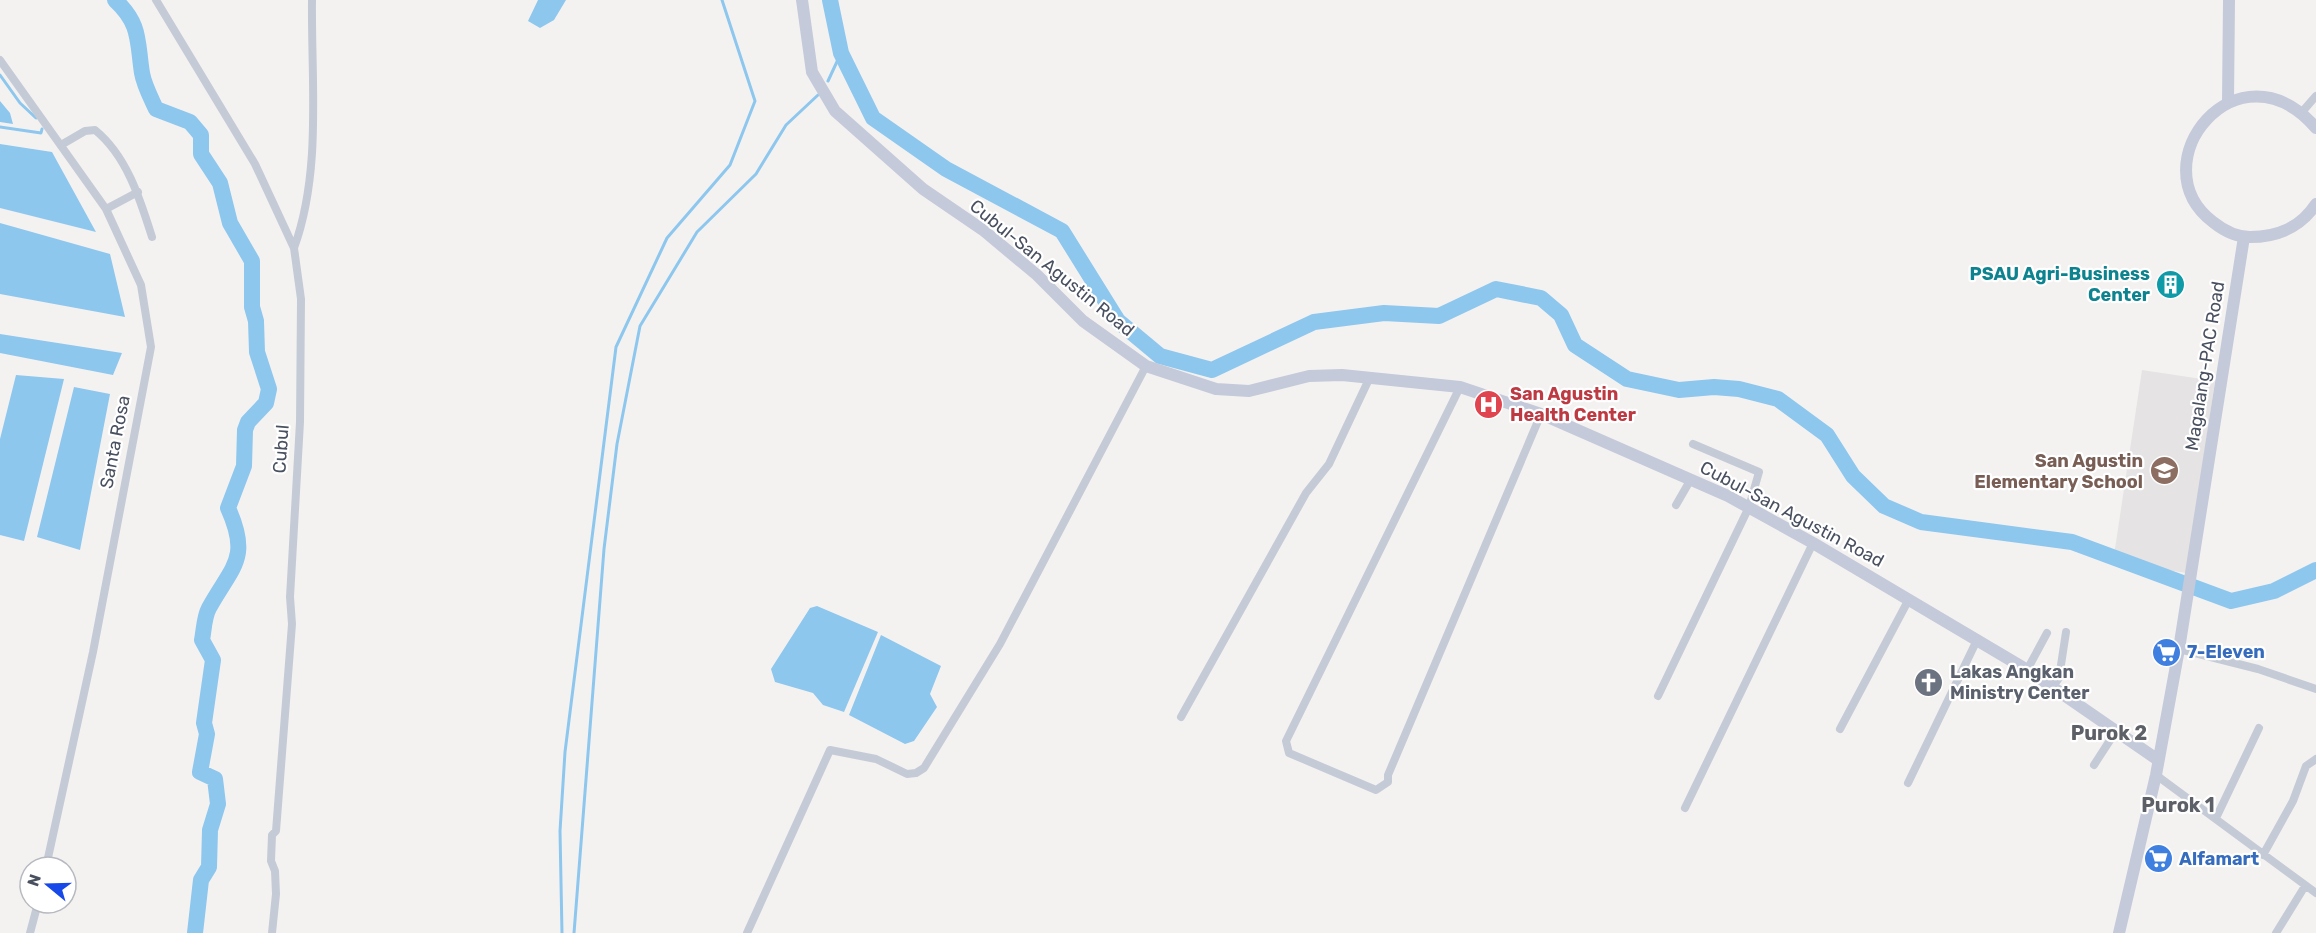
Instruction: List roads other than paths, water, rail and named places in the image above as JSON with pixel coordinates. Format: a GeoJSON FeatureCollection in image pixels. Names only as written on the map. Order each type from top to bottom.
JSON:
{"type":"FeatureCollection","features":[{"type":"Feature","properties":{"kind":"street","name":"Cubul"},"geometry":{"type":"LineString","coordinates":[[156,0],[255,164],[294,248],[301,299],[300,422],[291,585],[292,624],[276,831],[272,835],[271,861],[275,871],[276,894],[272,933]]}},
{"type":"Feature","properties":{"kind":"street"},"geometry":{"type":"LineString","coordinates":[[294,248],[308,189],[311,139],[312,0]]}},
{"type":"Feature","properties":{"kind":"street","name":"Cubul-San Agustin Road"},"geometry":{"type":"LineString","coordinates":[[802,0],[812,72],[835,111],[928,193],[983,230],[1037,275],[1083,321],[1146,366],[1216,389],[1249,391],[1309,376],[1370,377],[1460,387],[1541,414],[1691,479],[1749,507],[2027,670],[2158,760]]}},
{"type":"Feature","properties":{"kind":"street"},"geometry":{"type":"LineString","coordinates":[[2228,102],[2229,0]]}},
{"type":"Feature","properties":{"kind":"street","name":"Santa Rosa"},"geometry":{"type":"LineString","coordinates":[[0,60],[106,209],[141,285],[151,347],[93,652],[49,855]]}},
{"type":"Feature","properties":{"kind":"street"},"geometry":{"type":"LineString","coordinates":[[2316,128],[2302,112],[2279,100],[2254,96],[2228,102],[2209,114],[2195,132],[2187,153],[2186,176],[2193,197],[2205,216],[2223,230],[2244,237],[2267,237],[2289,230],[2308,216],[2316,204]]}},
{"type":"Feature","properties":{"kind":"street"},"geometry":{"type":"LineString","coordinates":[[2302,112],[2316,96]]}},
{"type":"Feature","properties":{"kind":"street"},"geometry":{"type":"LineString","coordinates":[[61,145],[85,131],[95,130],[103,137],[138,192],[152,237]]}},
{"type":"Feature","properties":{"kind":"street"},"geometry":{"type":"LineString","coordinates":[[106,209],[138,192]]}},
{"type":"Feature","properties":{"kind":"street","name":"Magalang-PAC Road"},"geometry":{"type":"LineString","coordinates":[[2119,933],[2156,775],[2179,649],[2244,237]]}},
{"type":"Feature","properties":{"kind":"street"},"geometry":{"type":"LineString","coordinates":[[747,933],[830,750],[876,759],[907,774],[916,773],[924,768],[999,644],[1146,366]]}},
{"type":"Feature","properties":{"kind":"street"},"geometry":{"type":"LineString","coordinates":[[1181,717],[1306,493],[1329,464],[1370,377]]}},
{"type":"Feature","properties":{"kind":"street"},"geometry":{"type":"LineString","coordinates":[[1460,387],[1286,741],[1288,753],[1376,790],[1388,783],[1388,775],[1541,414]]}},
{"type":"Feature","properties":{"kind":"street"},"geometry":{"type":"LineString","coordinates":[[1658,696],[1749,507],[1759,472],[1692,444]]}},
{"type":"Feature","properties":{"kind":"street"},"geometry":{"type":"LineString","coordinates":[[1677,505],[1691,479]]}},
{"type":"Feature","properties":{"kind":"street"},"geometry":{"type":"LineString","coordinates":[[1685,808],[1813,543]]}},
{"type":"Feature","properties":{"kind":"street"},"geometry":{"type":"LineString","coordinates":[[1840,729],[1909,599]]}},
{"type":"Feature","properties":{"kind":"street"},"geometry":{"type":"LineString","coordinates":[[2052,688],[2059,678],[2061,647],[2066,632]]}},
{"type":"Feature","properties":{"kind":"street"},"geometry":{"type":"LineString","coordinates":[[2027,670],[2047,633]]}},
{"type":"Feature","properties":{"kind":"street"},"geometry":{"type":"LineString","coordinates":[[1908,783],[1977,640]]}},
{"type":"Feature","properties":{"kind":"street"},"geometry":{"type":"LineString","coordinates":[[2179,649],[2258,669],[2316,689]]}},
{"type":"Feature","properties":{"kind":"street"},"geometry":{"type":"LineString","coordinates":[[2216,818],[2259,728]]}},
{"type":"Feature","properties":{"kind":"street"},"geometry":{"type":"LineString","coordinates":[[2094,765],[2116,731]]}},
{"type":"Feature","properties":{"kind":"street"},"geometry":{"type":"LineString","coordinates":[[2263,855],[2293,801],[2306,766],[2316,759]]}},
{"type":"Feature","properties":{"kind":"street"},"geometry":{"type":"LineString","coordinates":[[2156,775],[2263,855],[2313,889],[2276,933]]}},
{"type":"Feature","properties":{"kind":"street"},"geometry":{"type":"LineString","coordinates":[[30,933],[35,915]]}},
{"type":"Feature","properties":{"kind":"water"},"geometry":{"type":"Polygon","coordinates":[[[538,0],[566,0],[554,20],[540,28],[528,21],[538,0]]]}},
{"type":"Feature","properties":{"kind":"water"},"geometry":{"type":"Polygon","coordinates":[[[0,101],[10,113],[13,124],[0,122],[0,101]]]}},
{"type":"Feature","properties":{"kind":"water"},"geometry":{"type":"Polygon","coordinates":[[[0,144],[52,152],[96,232],[0,208],[0,144]]]}},
{"type":"Feature","properties":{"kind":"water"},"geometry":{"type":"Polygon","coordinates":[[[0,223],[110,254],[125,317],[0,294],[0,223]]]}},
{"type":"Feature","properties":{"kind":"water"},"geometry":{"type":"Polygon","coordinates":[[[0,334],[122,353],[113,375],[0,353],[0,334]]]}},
{"type":"Feature","properties":{"kind":"water"},"geometry":{"type":"Polygon","coordinates":[[[16,375],[64,379],[24,541],[0,535],[0,439],[16,375]]]}},
{"type":"Feature","properties":{"kind":"water"},"geometry":{"type":"Polygon","coordinates":[[[74,387],[110,394],[80,550],[37,537],[74,387]]]}},
{"type":"Feature","properties":{"kind":"water"},"geometry":{"type":"Polygon","coordinates":[[[817,606],[878,632],[844,712],[823,705],[813,693],[775,682],[771,669],[810,608],[817,606]]]}},
{"type":"Feature","properties":{"kind":"water"},"geometry":{"type":"Polygon","coordinates":[[[881,635],[941,666],[930,694],[937,707],[914,741],[905,744],[849,715],[881,635]]]}},
{"type":"Feature","properties":{"kind":"waterway"},"geometry":{"type":"LineString","coordinates":[[115,0],[134,25],[143,78],[156,109],[190,122],[201,135],[201,154],[220,183],[230,223],[252,261],[252,307],[256,321],[257,352],[269,389],[266,403],[248,422],[245,430],[244,466],[228,508],[238,539],[236,561],[207,612],[202,640],[213,660],[204,723],[207,734],[200,772],[215,779],[218,804],[210,830],[209,867],[201,880],[195,933]]}},
{"type":"Feature","properties":{"kind":"waterway"},"geometry":{"type":"LineString","coordinates":[[562,933],[560,831],[565,752],[616,347],[667,238],[730,165],[755,101],[722,0]]}},
{"type":"Feature","properties":{"kind":"waterway"},"geometry":{"type":"LineString","coordinates":[[830,0],[841,53],[873,118],[946,169],[1062,231],[1118,321],[1160,356],[1212,370],[1314,322],[1384,313],[1439,316],[1496,289],[1541,298],[1561,315],[1575,345],[1627,379],[1679,390],[1714,387],[1739,389],[1778,399],[1827,435],[1853,476],[1884,506],[1921,522],[2072,542],[2231,601],[2274,591],[2316,570]]}},
{"type":"Feature","properties":{"kind":"waterway"},"geometry":{"type":"LineString","coordinates":[[828,81],[841,53]]}},
{"type":"Feature","properties":{"kind":"waterway"},"geometry":{"type":"LineString","coordinates":[[0,75],[20,103],[36,118]]}},
{"type":"Feature","properties":{"kind":"waterway"},"geometry":{"type":"LineString","coordinates":[[574,933],[604,549],[617,444],[640,326],[697,232],[756,174],[786,125],[818,95]]}},
{"type":"Feature","properties":{"kind":"waterway"},"geometry":{"type":"LineString","coordinates":[[0,127],[41,133],[42,129]]}},
{"type":"Feature","properties":{"kind":"place","name":"PSAU Agri-Business Center"},"geometry":{"type":"Point","coordinates":[2171,284]}},
{"type":"Feature","properties":{"kind":"place","name":"San Agustin Health Center"},"geometry":{"type":"Point","coordinates":[1489,404]}},
{"type":"Feature","properties":{"kind":"place","name":"San Agustin Elementary School"},"geometry":{"type":"Point","coordinates":[2164,471]}},
{"type":"Feature","properties":{"kind":"place","name":"7-Eleven"},"geometry":{"type":"Point","coordinates":[2166,652]}},
{"type":"Feature","properties":{"kind":"place","name":"Lakas Angkan Ministry Center"},"geometry":{"type":"Point","coordinates":[1929,682]}},
{"type":"Feature","properties":{"kind":"place","name":"Alfamart"},"geometry":{"type":"Point","coordinates":[2158,859]}},
{"type":"Feature","properties":{"kind":"district","name":"Purok 2"},"geometry":{"type":"Point","coordinates":[2109,733]}},
{"type":"Feature","properties":{"kind":"district","name":"Purok 1"},"geometry":{"type":"Point","coordinates":[2178,805]}}]}
